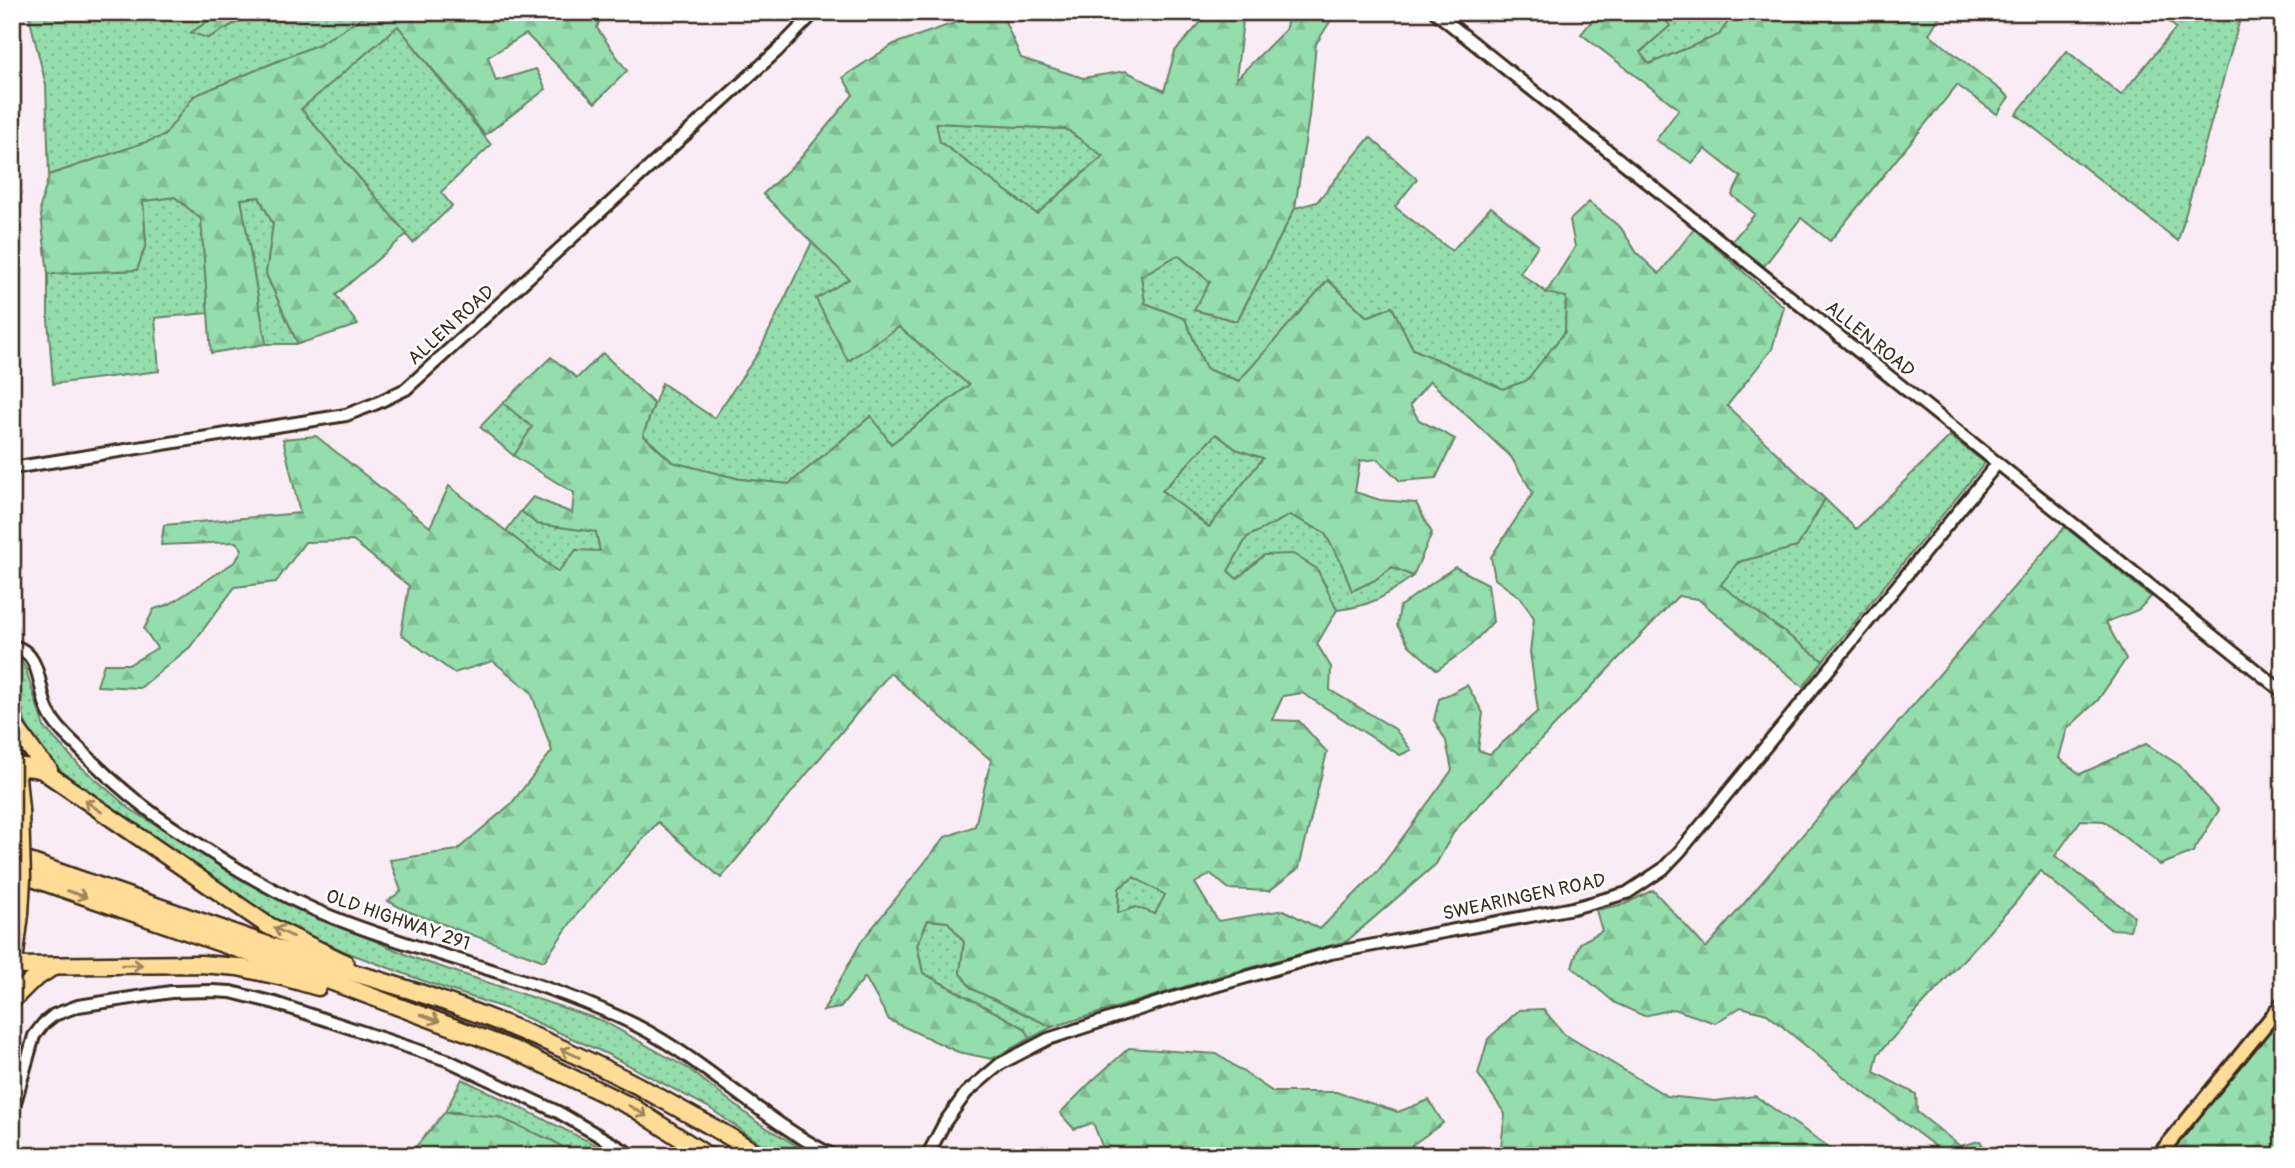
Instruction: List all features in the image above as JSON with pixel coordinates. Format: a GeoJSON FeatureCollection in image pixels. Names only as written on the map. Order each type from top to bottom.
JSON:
{"type":"FeatureCollection","features":[{"type":"Feature","properties":{"kind":"highway"},"geometry":{"type":"LineString","coordinates":[[12,722],[37,757],[66,787]]}},
{"type":"Feature","properties":{"kind":"highway"},"geometry":{"type":"LineString","coordinates":[[365,975],[267,925],[33,766],[14,765],[20,809],[22,879],[13,971],[54,966],[201,964],[238,967],[395,1005]]}},
{"type":"Feature","properties":{"kind":"highway"},"geometry":{"type":"LineString","coordinates":[[12,856],[315,961],[365,975],[517,1027],[635,1084],[758,1156]]}},
{"type":"Feature","properties":{"kind":"highway"},"geometry":{"type":"LineString","coordinates":[[12,871],[322,978],[513,1050],[634,1108],[708,1156]]}},
{"type":"Feature","properties":{"kind":"highway"},"geometry":{"type":"LineString","coordinates":[[12,1000],[30,982],[54,966]]}},
{"type":"Feature","properties":{"kind":"main road"},"geometry":{"type":"LineString","coordinates":[[12,742],[14,765]]}},
{"type":"Feature","properties":{"kind":"main road"},"geometry":{"type":"LineString","coordinates":[[2158,1156],[2283,1003]]}},
{"type":"Feature","properties":{"kind":"street","name":"ALLEN ROAD"},"geometry":{"type":"LineString","coordinates":[[12,468],[346,415],[406,389],[777,51],[815,12]]}},
{"type":"Feature","properties":{"kind":"street","name":"ALLEN ROAD"},"geometry":{"type":"LineString","coordinates":[[1435,12],[2283,692]]}},
{"type":"Feature","properties":{"kind":"street","name":"SWEARINGEN ROAD"},"geometry":{"type":"LineString","coordinates":[[927,1156],[945,1122],[966,1093],[1000,1063],[1048,1039],[1173,998],[1331,953],[1573,908],[1627,893],[1647,881],[1681,850],[1997,464]]}},
{"type":"Feature","properties":{"kind":"street","name":"OLD HIGHWAY 291"},"geometry":{"type":"LineString","coordinates":[[12,646],[20,648],[32,659],[48,713],[56,724],[127,794],[182,834],[307,907],[359,927],[553,991],[625,1019],[685,1054],[764,1115],[834,1156]]}},
{"type":"Feature","properties":{"kind":"street"},"geometry":{"type":"LineString","coordinates":[[12,1113],[34,1036],[54,1015],[78,1006],[171,992],[231,992],[275,1003],[447,1060],[558,1112],[634,1156]]}},
{"type":"Feature","properties":{"kind":"green space"},"geometry":{"type":"Polygon","coordinates":[[[28,12],[221,12],[192,32],[208,38],[256,12],[369,14],[319,44],[194,96],[164,136],[49,175],[46,85],[28,12]]]}},
{"type":"Feature","properties":{"kind":"green space"},"geometry":{"type":"Polygon","coordinates":[[[221,12],[256,12],[208,38],[191,33],[221,12]]]}},
{"type":"Feature","properties":{"kind":"green space"},"geometry":{"type":"Polygon","coordinates":[[[369,12],[602,12],[597,28],[627,71],[595,103],[526,34],[488,57],[496,81],[536,69],[546,89],[485,135],[398,26],[301,109],[407,234],[336,295],[358,325],[298,344],[266,274],[273,224],[259,197],[241,199],[266,344],[211,353],[201,219],[175,197],[143,201],[146,244],[137,270],[48,274],[40,207],[49,175],[164,136],[194,96],[319,44],[369,12]]]}},
{"type":"Feature","properties":{"kind":"green space"},"geometry":{"type":"Polygon","coordinates":[[[986,12],[1001,12],[1021,58],[1083,78],[1126,71],[1164,91],[1175,51],[1210,12],[1244,12],[1236,79],[1285,30],[1290,12],[1336,12],[1316,44],[1309,116],[1295,208],[1237,321],[1194,310],[1210,282],[1178,255],[1141,276],[1145,303],[1185,319],[1206,369],[1239,381],[1328,280],[1367,317],[1392,307],[1413,349],[1503,389],[1526,381],[1565,332],[1566,297],[1546,293],[1575,247],[1570,220],[1589,202],[1621,228],[1637,253],[1659,274],[1694,229],[1784,307],[1772,349],[1727,406],[1825,499],[1797,547],[1738,562],[1721,585],[1823,661],[1803,687],[1698,599],[1678,596],[1455,830],[1436,864],[1347,941],[1052,1027],[972,989],[960,973],[964,942],[948,922],[928,920],[917,945],[923,973],[1024,1028],[1031,1038],[992,1059],[958,1052],[889,1020],[865,977],[840,1008],[823,1011],[861,942],[945,837],[975,826],[991,760],[890,673],[721,878],[658,822],[577,914],[544,961],[407,911],[388,901],[401,891],[390,860],[457,850],[511,804],[552,751],[531,692],[493,661],[454,673],[401,634],[409,586],[353,541],[305,542],[276,582],[235,587],[190,647],[140,688],[97,686],[104,664],[130,664],[157,648],[144,629],[154,609],[170,604],[236,561],[242,549],[236,542],[161,545],[164,525],[300,513],[283,439],[316,436],[430,527],[449,486],[558,572],[576,550],[600,551],[596,532],[537,524],[521,511],[533,497],[572,513],[574,493],[514,456],[532,427],[503,403],[551,357],[577,378],[603,353],[654,404],[643,435],[672,462],[740,479],[789,484],[871,416],[891,444],[969,385],[899,327],[848,361],[816,299],[849,279],[763,194],[799,160],[853,95],[843,77],[894,44],[986,12]],[[936,123],[940,142],[1037,214],[1103,156],[1066,129],[936,123]],[[1430,381],[1410,405],[1419,420],[1455,439],[1436,478],[1400,481],[1378,459],[1360,461],[1355,492],[1380,500],[1416,503],[1432,533],[1413,576],[1392,567],[1375,580],[1352,591],[1340,560],[1324,532],[1290,515],[1247,537],[1228,571],[1237,579],[1264,555],[1293,554],[1317,569],[1337,610],[1317,644],[1331,667],[1330,690],[1395,729],[1411,750],[1400,755],[1302,693],[1283,696],[1272,720],[1299,721],[1327,752],[1299,868],[1269,891],[1229,889],[1211,874],[1195,883],[1218,921],[1284,910],[1320,929],[1378,871],[1452,770],[1446,741],[1434,720],[1439,699],[1467,685],[1483,713],[1478,750],[1490,754],[1538,711],[1530,652],[1534,618],[1521,598],[1495,579],[1491,557],[1533,493],[1511,457],[1430,381]],[[1216,434],[1162,491],[1209,527],[1263,458],[1236,449],[1216,434]],[[1134,877],[1119,888],[1118,913],[1136,907],[1155,914],[1165,895],[1134,877]]]}},
{"type":"Feature","properties":{"kind":"green space"},"geometry":{"type":"Polygon","coordinates":[[[1599,12],[1660,12],[1670,26],[1640,52],[1649,64],[1719,35],[1735,12],[1942,12],[1929,34],[2009,97],[1997,114],[1957,85],[1830,241],[1801,218],[1764,266],[1732,241],[1755,214],[1732,195],[1741,177],[1705,149],[1692,163],[1656,140],[1679,109],[1581,34],[1599,12]]]}},
{"type":"Feature","properties":{"kind":"green space"},"geometry":{"type":"Polygon","coordinates":[[[1660,12],[1735,12],[1719,35],[1649,64],[1640,53],[1669,26],[1660,12]]]}},
{"type":"Feature","properties":{"kind":"green space"},"geometry":{"type":"Polygon","coordinates":[[[2157,12],[2242,12],[2178,241],[2016,114],[2067,51],[2121,95],[2176,28],[2157,12]]]}},
{"type":"Feature","properties":{"kind":"green space"},"geometry":{"type":"Polygon","coordinates":[[[398,26],[491,145],[441,192],[452,206],[413,243],[301,109],[398,26]]]}},
{"type":"Feature","properties":{"kind":"green space"},"geometry":{"type":"Polygon","coordinates":[[[935,123],[1066,129],[1103,156],[1037,214],[940,142],[935,123]]]}},
{"type":"Feature","properties":{"kind":"green space"},"geometry":{"type":"Polygon","coordinates":[[[1370,137],[1417,179],[1395,207],[1452,251],[1491,207],[1538,245],[1520,273],[1546,292],[1566,297],[1565,332],[1526,381],[1503,389],[1413,349],[1392,307],[1367,317],[1328,280],[1240,381],[1206,369],[1185,319],[1145,303],[1141,276],[1178,255],[1210,282],[1195,310],[1237,321],[1295,208],[1317,202],[1370,137]]]}},
{"type":"Feature","properties":{"kind":"green space"},"geometry":{"type":"Polygon","coordinates":[[[175,197],[201,219],[208,313],[155,318],[159,371],[53,384],[48,274],[137,270],[146,244],[143,201],[175,197]]]}},
{"type":"Feature","properties":{"kind":"green space"},"geometry":{"type":"Polygon","coordinates":[[[259,197],[273,224],[266,274],[298,344],[266,344],[241,199],[259,197]]]}},
{"type":"Feature","properties":{"kind":"green space"},"geometry":{"type":"Polygon","coordinates":[[[812,242],[850,279],[848,361],[899,327],[970,385],[891,444],[871,416],[789,484],[740,479],[672,462],[643,435],[662,383],[714,418],[759,352],[812,242]]]}},
{"type":"Feature","properties":{"kind":"green space"},"geometry":{"type":"Polygon","coordinates":[[[503,403],[533,427],[514,456],[480,427],[503,403]]]}},
{"type":"Feature","properties":{"kind":"green space"},"geometry":{"type":"Polygon","coordinates":[[[1216,434],[1236,449],[1263,458],[1209,527],[1162,491],[1216,434]]]}},
{"type":"Feature","properties":{"kind":"green space"},"geometry":{"type":"Polygon","coordinates":[[[1950,436],[1985,463],[1823,661],[1720,585],[1738,562],[1797,547],[1825,499],[1856,529],[1950,436]]]}},
{"type":"Feature","properties":{"kind":"green space"},"geometry":{"type":"Polygon","coordinates":[[[521,511],[537,524],[596,531],[600,551],[558,573],[506,531],[521,511]]]}},
{"type":"Feature","properties":{"kind":"green space"},"geometry":{"type":"Polygon","coordinates":[[[1290,515],[1324,532],[1340,560],[1352,591],[1375,580],[1392,567],[1413,576],[1378,599],[1337,610],[1317,569],[1264,555],[1237,579],[1228,571],[1247,537],[1290,515]]]}},
{"type":"Feature","properties":{"kind":"green space"},"geometry":{"type":"Polygon","coordinates":[[[2065,527],[2151,597],[2138,610],[2106,622],[2126,659],[2098,700],[2067,729],[2059,758],[2080,774],[2146,744],[2179,765],[2219,810],[2193,852],[2160,865],[2104,821],[2081,820],[2055,856],[2134,916],[2130,930],[2110,929],[2040,871],[2015,903],[1878,1054],[1874,1072],[1916,1094],[1917,1112],[1960,1146],[1980,1141],[1990,1156],[1948,1156],[1855,1086],[1767,1014],[1741,1007],[1715,1023],[1674,1009],[1644,1016],[1615,1003],[1572,967],[1580,943],[1602,931],[1596,910],[1625,904],[1653,890],[1706,948],[2065,527]]]}},
{"type":"Feature","properties":{"kind":"green space"},"geometry":{"type":"Polygon","coordinates":[[[1455,567],[1488,584],[1493,622],[1467,649],[1437,670],[1409,645],[1397,625],[1400,606],[1455,567]]]}},
{"type":"Feature","properties":{"kind":"green space"},"geometry":{"type":"Polygon","coordinates":[[[12,659],[20,660],[25,667],[44,727],[79,765],[130,809],[296,909],[414,958],[603,1021],[689,1069],[757,1122],[814,1156],[779,1156],[708,1107],[607,1054],[507,1009],[346,952],[274,920],[119,815],[61,771],[41,750],[26,724],[12,676],[12,659]]]}},
{"type":"Feature","properties":{"kind":"green space"},"geometry":{"type":"Polygon","coordinates":[[[1134,877],[1166,895],[1155,914],[1118,914],[1119,888],[1134,877]]]}},
{"type":"Feature","properties":{"kind":"green space"},"geometry":{"type":"Polygon","coordinates":[[[928,920],[948,922],[964,942],[960,973],[972,989],[1052,1027],[1031,1038],[1024,1028],[923,973],[917,945],[928,920]]]}},
{"type":"Feature","properties":{"kind":"green space"},"geometry":{"type":"Polygon","coordinates":[[[1543,1009],[1564,1034],[1667,1096],[1715,1101],[1755,1096],[1842,1156],[1492,1156],[1501,1146],[1505,1114],[1478,1074],[1488,1039],[1519,1010],[1543,1009]]]}},
{"type":"Feature","properties":{"kind":"green space"},"geometry":{"type":"Polygon","coordinates":[[[2283,1016],[2283,1156],[2168,1156],[2283,1016]]]}},
{"type":"Feature","properties":{"kind":"green space"},"geometry":{"type":"Polygon","coordinates":[[[1129,1048],[1217,1054],[1273,1092],[1336,1092],[1398,1112],[1429,1100],[1443,1123],[1412,1145],[1419,1156],[1106,1156],[1093,1123],[1074,1129],[1060,1113],[1129,1048]]]}},
{"type":"Feature","properties":{"kind":"green space"},"geometry":{"type":"Polygon","coordinates":[[[462,1079],[615,1156],[575,1156],[553,1141],[460,1112],[445,1112],[462,1079]]]}},
{"type":"Feature","properties":{"kind":"green space"},"geometry":{"type":"Polygon","coordinates":[[[445,1112],[498,1117],[553,1141],[575,1156],[408,1156],[445,1112]]]}}]}
